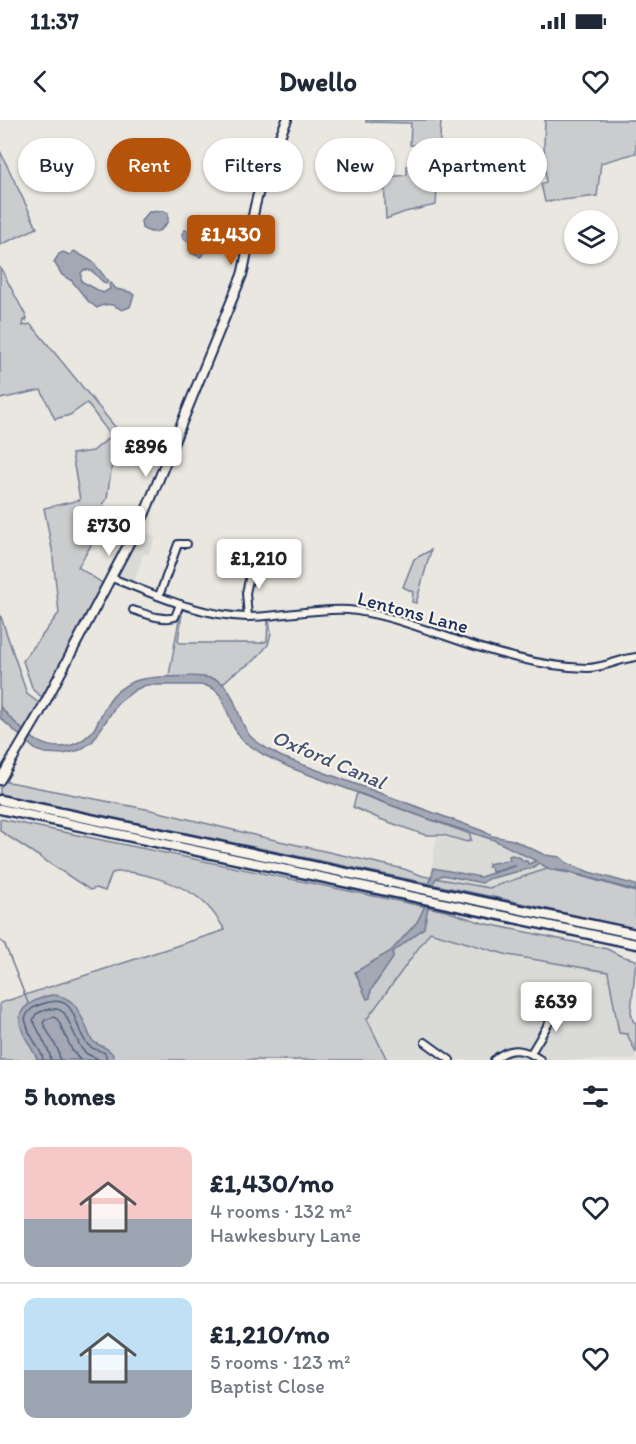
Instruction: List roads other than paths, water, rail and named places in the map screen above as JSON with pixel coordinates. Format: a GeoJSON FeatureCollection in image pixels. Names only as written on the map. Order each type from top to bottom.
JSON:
{"type":"FeatureCollection","features":[{"type":"Feature","properties":{"kind":"highway"},"geometry":{"type":"LineString","coordinates":[[1,804],[636,934]]}},
{"type":"Feature","properties":{"kind":"highway"},"geometry":{"type":"LineString","coordinates":[[1,804],[636,944]]}},
{"type":"Feature","properties":{"kind":"main road"},"geometry":{"type":"LineString","coordinates":[[0,780],[39,714],[145,513],[242,275],[256,199],[287,120]]}},
{"type":"Feature","properties":{"kind":"street"},"geometry":{"type":"LineString","coordinates":[[159,596],[178,544],[187,543]]}},
{"type":"Feature","properties":{"kind":"street"},"geometry":{"type":"LineString","coordinates":[[248,617],[246,593],[253,563]]}},
{"type":"Feature","properties":{"kind":"street","name":"Lentons Lane"},"geometry":{"type":"LineString","coordinates":[[112,578],[180,604],[216,614],[248,617],[347,610],[382,616],[530,660],[589,668],[599,667],[622,658],[636,657]]}},
{"type":"Feature","properties":{"kind":"street"},"geometry":{"type":"LineString","coordinates":[[133,610],[171,619],[175,617],[180,604]]}},
{"type":"Feature","properties":{"kind":"street"},"geometry":{"type":"LineString","coordinates":[[531,1053],[562,1001],[573,995]]}},
{"type":"Feature","properties":{"kind":"street"},"geometry":{"type":"LineString","coordinates":[[425,1042],[450,1060]]}},
{"type":"Feature","properties":{"kind":"street"},"geometry":{"type":"LineString","coordinates":[[494,1060],[502,1053],[513,1050],[531,1053],[541,1060]]}},
{"type":"Feature","properties":{"kind":"water"},"geometry":{"type":"Polygon","coordinates":[[[149,212],[168,213],[168,221],[163,228],[150,232],[142,228],[141,221],[149,212]]]}},
{"type":"Feature","properties":{"kind":"water"},"geometry":{"type":"Polygon","coordinates":[[[205,228],[207,235],[206,248],[200,257],[191,253],[189,243],[182,234],[184,230],[193,231],[205,228]]]}},
{"type":"Feature","properties":{"kind":"water"},"geometry":{"type":"Polygon","coordinates":[[[74,251],[93,262],[108,281],[106,284],[93,272],[84,270],[81,273],[81,281],[103,293],[110,289],[109,284],[111,283],[116,289],[130,292],[134,295],[130,307],[122,310],[106,304],[97,308],[88,301],[72,281],[62,275],[54,262],[59,254],[63,252],[70,255],[74,251]]]}},
{"type":"Feature","properties":{"kind":"water"},"geometry":{"type":"Polygon","coordinates":[[[198,676],[217,680],[229,691],[250,736],[282,757],[492,836],[513,840],[545,855],[560,857],[567,863],[589,872],[636,885],[636,891],[566,871],[551,870],[539,863],[532,868],[488,879],[482,883],[443,875],[436,878],[432,886],[429,885],[434,868],[480,877],[515,866],[492,872],[491,867],[488,867],[488,864],[510,860],[509,856],[512,855],[521,858],[522,861],[527,861],[528,864],[536,861],[494,840],[423,817],[291,768],[264,755],[243,741],[234,728],[221,696],[214,689],[204,685],[146,685],[135,690],[117,704],[93,741],[80,750],[63,754],[36,750],[0,718],[0,707],[40,743],[61,747],[72,745],[92,732],[108,701],[126,685],[135,681],[161,677],[198,676]]]}},
{"type":"Feature","properties":{"kind":"water"},"geometry":{"type":"Polygon","coordinates":[[[425,906],[428,907],[424,928],[393,952],[393,958],[371,990],[370,998],[367,999],[355,972],[391,951],[417,922],[425,906]]]}},
{"type":"Feature","properties":{"kind":"water"},"geometry":{"type":"Polygon","coordinates":[[[51,995],[65,998],[74,1005],[92,1039],[96,1044],[109,1050],[113,1055],[113,1060],[38,1060],[22,1029],[21,1013],[26,1006],[36,1000],[51,995]]]}},
{"type":"Feature","properties":{"kind":"waterway"},"geometry":{"type":"LineString","coordinates":[[0,940],[5,945],[28,1003]]}},
{"type":"Feature","properties":{"kind":"water label","name":"Oxford Canal"},"geometry":{"type":"Point","coordinates":[329,759]}}]}
